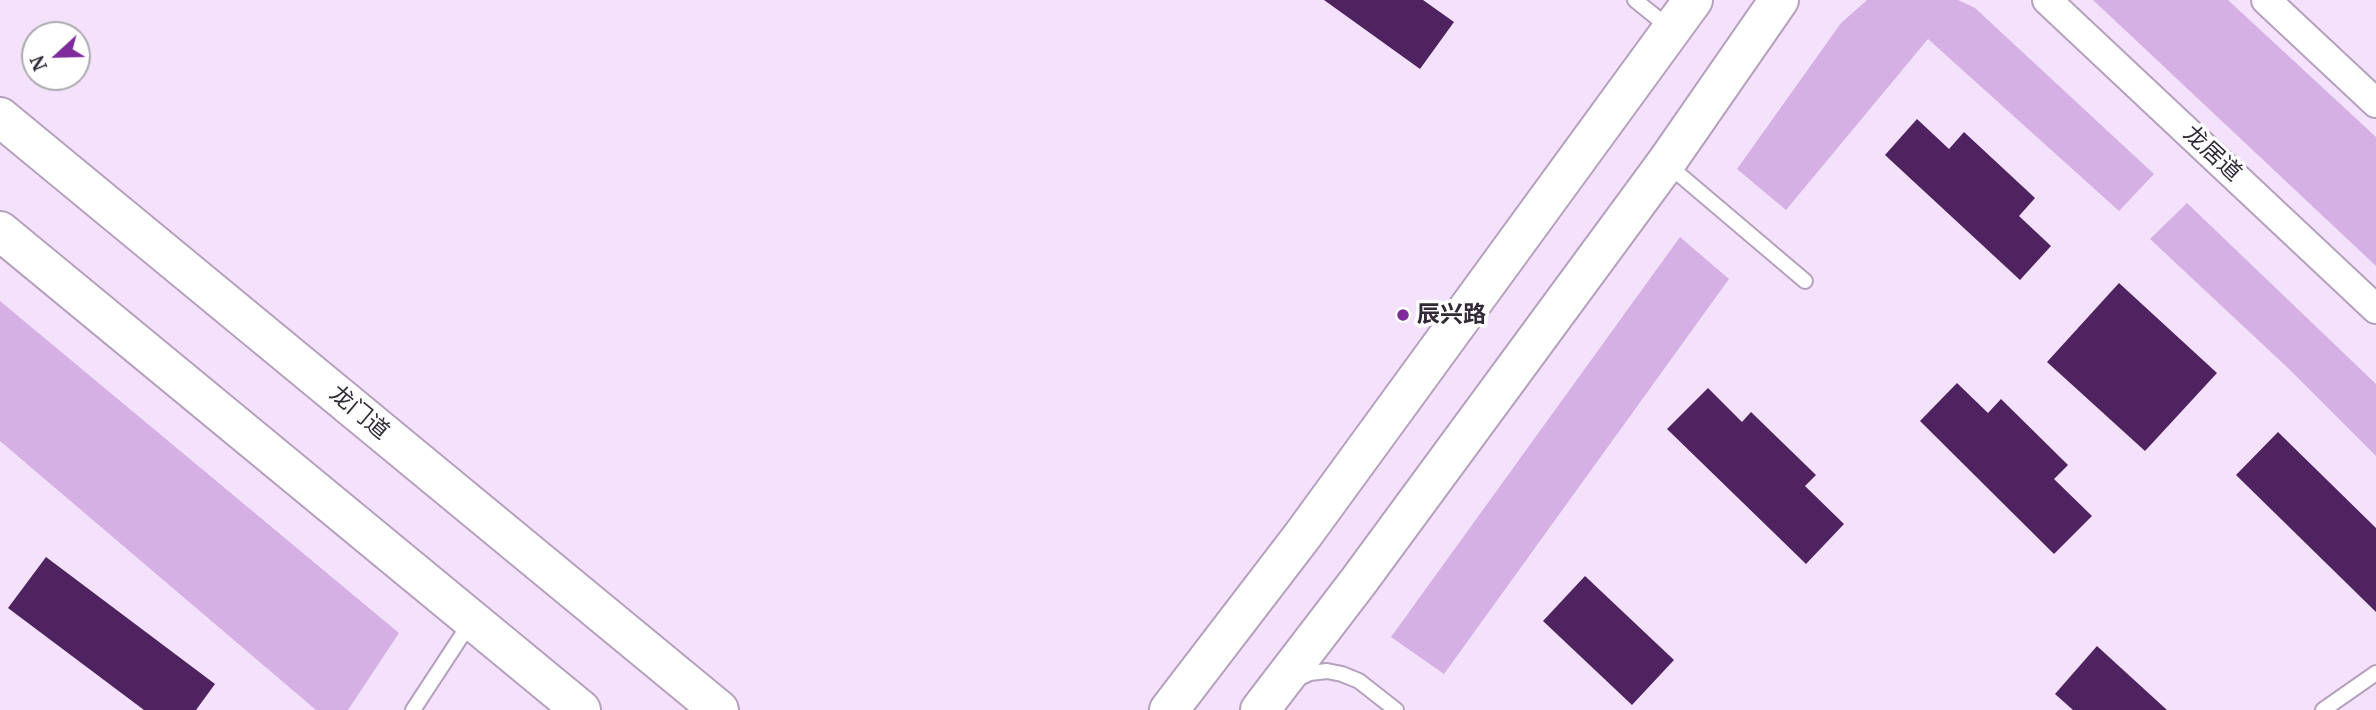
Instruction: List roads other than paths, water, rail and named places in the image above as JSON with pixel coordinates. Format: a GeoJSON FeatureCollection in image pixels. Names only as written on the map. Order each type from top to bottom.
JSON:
{"type":"FeatureCollection","features":[{"type":"Feature","properties":{"kind":"main road"},"geometry":{"type":"LineString","coordinates":[[1266,701],[1366,571],[1666,163],[1779,0]]}},
{"type":"Feature","properties":{"kind":"main road"},"geometry":{"type":"LineString","coordinates":[[1169,710],[1303,535],[1683,15]]}},
{"type":"Feature","properties":{"kind":"main road","name":"龙门道"},"geometry":{"type":"LineString","coordinates":[[0,117],[719,710]]}},
{"type":"Feature","properties":{"kind":"main road"},"geometry":{"type":"LineString","coordinates":[[0,231],[581,710]]}},
{"type":"Feature","properties":{"kind":"street","name":"龙居道"},"geometry":{"type":"LineString","coordinates":[[2048,0],[2376,309]]}},
{"type":"Feature","properties":{"kind":"street"},"geometry":{"type":"LineString","coordinates":[[2266,0],[2376,103]]}},
{"type":"Feature","properties":{"kind":"lane"},"geometry":{"type":"LineString","coordinates":[[1635,0],[1683,15]]}},
{"type":"Feature","properties":{"kind":"lane"},"geometry":{"type":"LineString","coordinates":[[1666,163],[1805,281]]}},
{"type":"Feature","properties":{"kind":"lane"},"geometry":{"type":"LineString","coordinates":[[413,710],[472,620]]}},
{"type":"Feature","properties":{"kind":"lane"},"geometry":{"type":"LineString","coordinates":[[1266,701],[1310,673],[1327,671],[1359,681],[1396,710]]}},
{"type":"Feature","properties":{"kind":"lane"},"geometry":{"type":"LineString","coordinates":[[2323,710],[2376,673]]}},
{"type":"Feature","properties":{"kind":"place","name":"辰兴路"},"geometry":{"type":"Point","coordinates":[1403,315]}}]}
